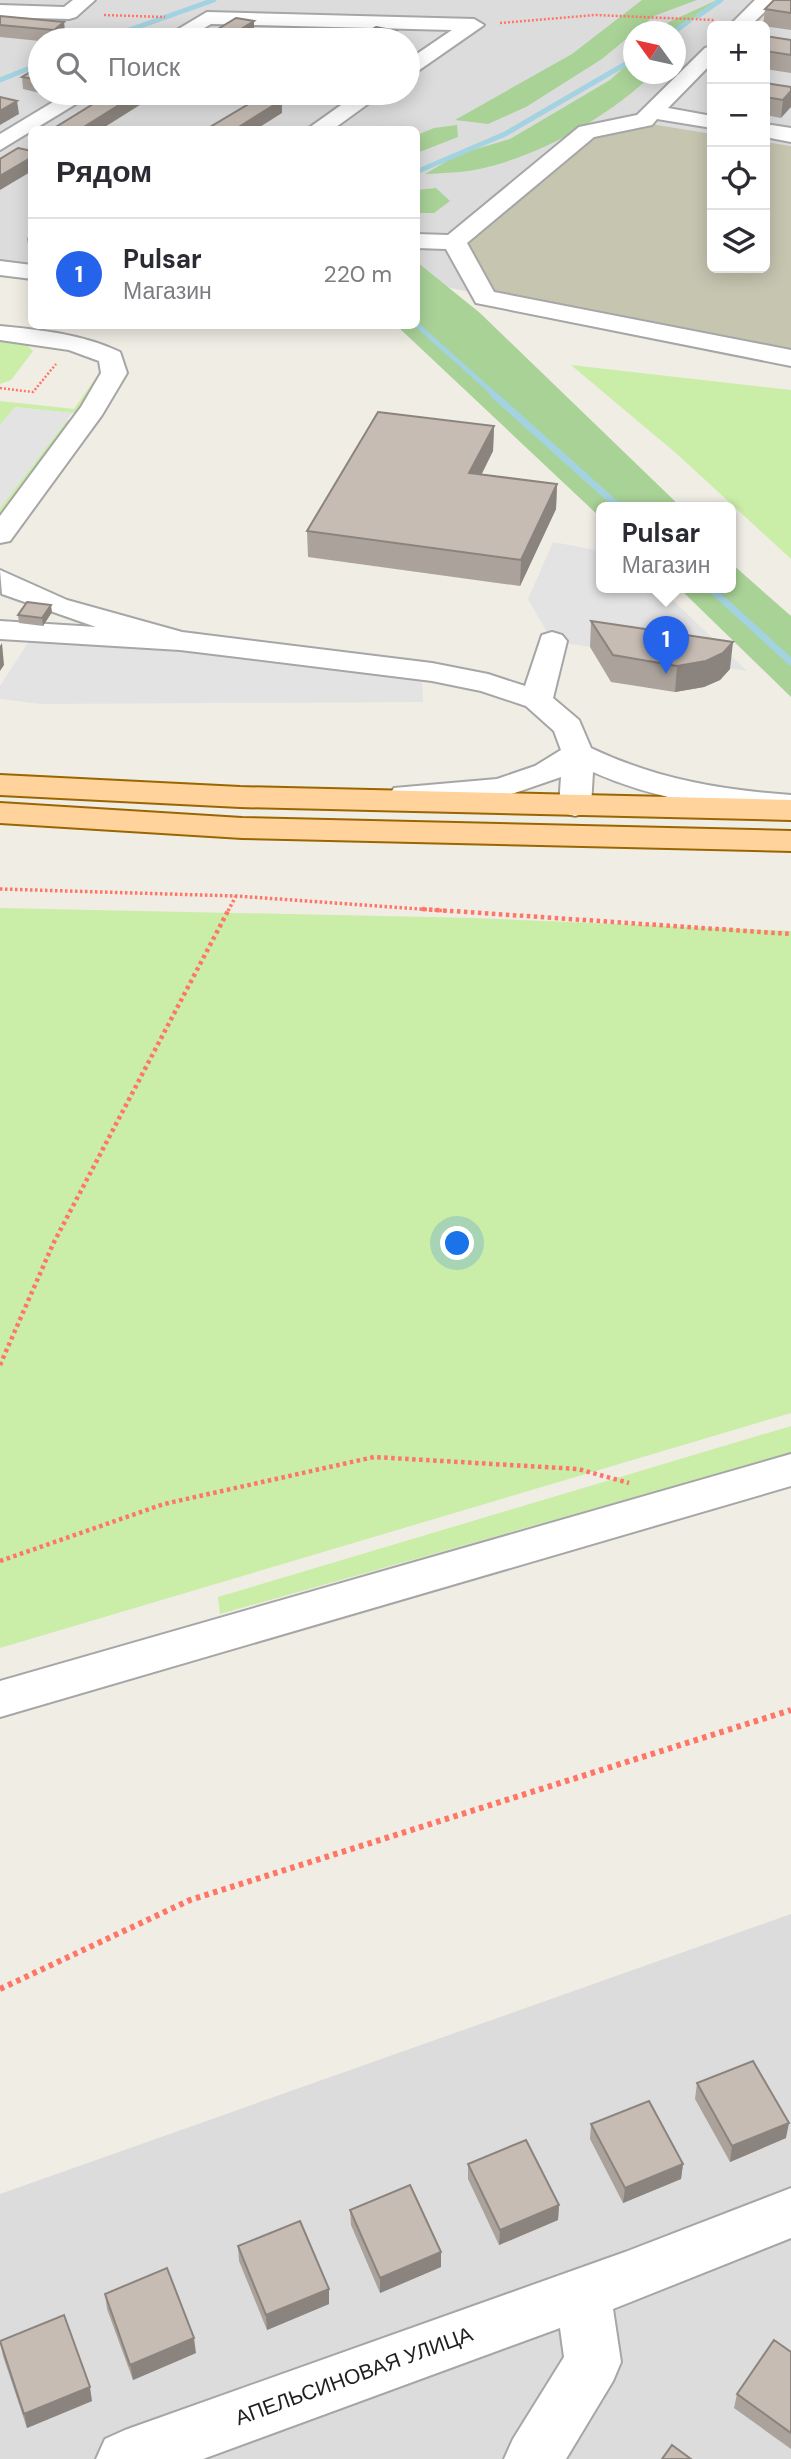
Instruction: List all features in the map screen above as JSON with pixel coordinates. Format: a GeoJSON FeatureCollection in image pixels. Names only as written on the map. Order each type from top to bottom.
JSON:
{"type":"FeatureCollection","features":[{"type":"Feature","properties":{"kind":"main road"},"geometry":{"type":"LineString","coordinates":[[0,785],[308,799],[575,806],[791,807]]}},
{"type":"Feature","properties":{"kind":"main road"},"geometry":{"type":"LineString","coordinates":[[570,837],[575,806]]}},
{"type":"Feature","properties":{"kind":"main road"},"geometry":{"type":"LineString","coordinates":[[0,813],[242,828],[791,841]]}},
{"type":"Feature","properties":{"kind":"street"},"geometry":{"type":"LineString","coordinates":[[0,11],[69,13],[85,0]]}},
{"type":"Feature","properties":{"kind":"street"},"geometry":{"type":"LineString","coordinates":[[744,21],[767,0]]}},
{"type":"Feature","properties":{"kind":"street"},"geometry":{"type":"LineString","coordinates":[[190,28],[206,18],[474,25]]}},
{"type":"Feature","properties":{"kind":"street"},"geometry":{"type":"LineString","coordinates":[[420,61],[474,25]]}},
{"type":"Feature","properties":{"kind":"street"},"geometry":{"type":"LineString","coordinates":[[420,241],[454,242],[587,132],[644,120],[707,57]]}},
{"type":"Feature","properties":{"kind":"street"},"geometry":{"type":"LineString","coordinates":[[28,126],[63,105]]}},
{"type":"Feature","properties":{"kind":"street"},"geometry":{"type":"LineString","coordinates":[[323,126],[354,105]]}},
{"type":"Feature","properties":{"kind":"street"},"geometry":{"type":"LineString","coordinates":[[652,113],[707,121]]}},
{"type":"Feature","properties":{"kind":"street"},"geometry":{"type":"LineString","coordinates":[[0,143],[28,126]]}},
{"type":"Feature","properties":{"kind":"street"},"geometry":{"type":"LineString","coordinates":[[770,132],[791,135]]}},
{"type":"Feature","properties":{"kind":"street"},"geometry":{"type":"LineString","coordinates":[[454,242],[485,298],[791,358]]}},
{"type":"Feature","properties":{"kind":"street"},"geometry":{"type":"LineString","coordinates":[[0,268],[28,272]]}},
{"type":"Feature","properties":{"kind":"street"},"geometry":{"type":"LineString","coordinates":[[0,333],[73,341],[111,357],[114,373],[87,418],[0,535]]}},
{"type":"Feature","properties":{"kind":"street"},"geometry":{"type":"LineString","coordinates":[[0,579],[8,588],[44,601],[180,641]]}},
{"type":"Feature","properties":{"kind":"street"},"geometry":{"type":"LineString","coordinates":[[0,630],[180,641],[432,672],[488,683],[537,701],[568,727],[578,753],[575,806]]}},
{"type":"Feature","properties":{"kind":"street"},"geometry":{"type":"LineString","coordinates":[[537,701],[552,641]]}},
{"type":"Feature","properties":{"kind":"street"},"geometry":{"type":"LineString","coordinates":[[308,799],[500,788],[546,773],[578,753]]}},
{"type":"Feature","properties":{"kind":"street"},"geometry":{"type":"LineString","coordinates":[[578,753],[639,782],[678,793],[714,800],[791,807]]}},
{"type":"Feature","properties":{"kind":"street"},"geometry":{"type":"LineString","coordinates":[[0,1699],[791,1470]]}},
{"type":"Feature","properties":{"kind":"street","name":"АПЕЛЬСИНОВАЯ УЛИЦА"},"geometry":{"type":"LineString","coordinates":[[125,2459],[583,2293],[791,2213]]}},
{"type":"Feature","properties":{"kind":"street"},"geometry":{"type":"LineString","coordinates":[[533,2459],[593,2362],[583,2293]]}},
{"type":"Feature","properties":{"kind":"path"},"geometry":{"type":"LineString","coordinates":[[69,13],[162,17]]}},
{"type":"Feature","properties":{"kind":"path"},"geometry":{"type":"LineString","coordinates":[[474,25],[596,15],[707,22]]}},
{"type":"Feature","properties":{"kind":"path"},"geometry":{"type":"LineString","coordinates":[[0,388],[33,392],[73,341]]}},
{"type":"Feature","properties":{"kind":"path"},"geometry":{"type":"LineString","coordinates":[[0,889],[236,896],[791,934]]}},
{"type":"Feature","properties":{"kind":"path"},"geometry":{"type":"LineString","coordinates":[[0,1365],[53,1244],[236,896]]}},
{"type":"Feature","properties":{"kind":"path"},"geometry":{"type":"LineString","coordinates":[[0,1561],[164,1504],[374,1457],[578,1469],[642,1486],[650,1511]]}},
{"type":"Feature","properties":{"kind":"path"},"geometry":{"type":"LineString","coordinates":[[0,1989],[190,1900],[791,1710]]}},
{"type":"Feature","properties":{"kind":"shaded area"},"geometry":{"type":"Polygon","coordinates":[[[0,0],[791,0],[791,358],[420,282],[420,126],[28,126],[28,280],[0,277],[0,0]]]}},
{"type":"Feature","properties":{"kind":"shaded area"},"geometry":{"type":"Polygon","coordinates":[[[645,123],[707,133],[707,273],[770,273],[770,143],[791,146],[791,349],[493,293],[468,242],[592,135],[645,123]]]}},
{"type":"Feature","properties":{"kind":"shaded area"},"geometry":{"type":"Polygon","coordinates":[[[15,407],[72,413],[0,508],[0,425],[15,407]]]}},
{"type":"Feature","properties":{"kind":"shaded area"},"geometry":{"type":"Polygon","coordinates":[[[553,542],[596,550],[596,593],[665,593],[747,671],[552,641],[528,599],[553,542]]]}},
{"type":"Feature","properties":{"kind":"shaded area"},"geometry":{"type":"Polygon","coordinates":[[[31,638],[161,647],[422,679],[423,702],[41,704],[0,699],[0,686],[31,638]]]}},
{"type":"Feature","properties":{"kind":"shaded area"},"geometry":{"type":"Polygon","coordinates":[[[791,1914],[791,2459],[0,2459],[0,2194],[791,1914]]]}},
{"type":"Feature","properties":{"kind":"green space"},"geometry":{"type":"Polygon","coordinates":[[[642,0],[697,0],[654,16],[648,21],[623,21],[623,42],[602,59],[526,107],[488,124],[455,120],[572,54],[642,0]]]}},
{"type":"Feature","properties":{"kind":"green space"},"geometry":{"type":"Polygon","coordinates":[[[722,0],[686,23],[686,21],[671,21],[722,0]]]}},
{"type":"Feature","properties":{"kind":"green space"},"geometry":{"type":"Polygon","coordinates":[[[623,68],[623,84],[642,84],[593,121],[522,156],[468,171],[425,174],[459,154],[510,139],[610,80],[623,68]]]}},
{"type":"Feature","properties":{"kind":"green space"},"geometry":{"type":"Polygon","coordinates":[[[457,125],[458,137],[420,152],[420,134],[434,128],[457,125]]]}},
{"type":"Feature","properties":{"kind":"green space"},"geometry":{"type":"Polygon","coordinates":[[[436,188],[450,201],[434,213],[420,213],[420,190],[436,188]]]}},
{"type":"Feature","properties":{"kind":"green space"},"geometry":{"type":"Polygon","coordinates":[[[420,264],[480,313],[676,502],[596,502],[596,513],[400,329],[420,329],[420,264]]]}},
{"type":"Feature","properties":{"kind":"green space"},"geometry":{"type":"Polygon","coordinates":[[[0,338],[22,341],[33,351],[11,380],[0,384],[0,338]]]}},
{"type":"Feature","properties":{"kind":"green space"},"geometry":{"type":"Polygon","coordinates":[[[571,365],[791,390],[791,559],[736,508],[736,502],[729,502],[677,454],[571,365]]]}},
{"type":"Feature","properties":{"kind":"green space"},"geometry":{"type":"Polygon","coordinates":[[[104,372],[81,414],[15,407],[0,425],[0,401],[74,409],[99,373],[104,372]]]}},
{"type":"Feature","properties":{"kind":"green space"},"geometry":{"type":"Polygon","coordinates":[[[67,420],[71,420],[0,520],[0,508],[67,420]]]}},
{"type":"Feature","properties":{"kind":"green space"},"geometry":{"type":"Polygon","coordinates":[[[736,567],[791,616],[791,697],[684,593],[736,593],[736,567]]]}},
{"type":"Feature","properties":{"kind":"green space"},"geometry":{"type":"Polygon","coordinates":[[[0,908],[474,918],[791,931],[791,1413],[0,1648],[0,908]]]}},
{"type":"Feature","properties":{"kind":"green space"},"geometry":{"type":"Polygon","coordinates":[[[791,1426],[791,1453],[220,1614],[218,1597],[791,1426]]]}},
{"type":"Feature","properties":{"kind":"building"},"geometry":{"type":"Polygon","coordinates":[[[774,0],[791,0],[791,13],[765,9],[774,0]]]}},
{"type":"Feature","properties":{"kind":"building"},"geometry":{"type":"Polygon","coordinates":[[[0,16],[64,22],[56,28],[0,25],[0,16]]]}},
{"type":"Feature","properties":{"kind":"building"},"geometry":{"type":"Polygon","coordinates":[[[236,18],[254,21],[243,28],[220,28],[236,18]]]}},
{"type":"Feature","properties":{"kind":"building"},"geometry":{"type":"Polygon","coordinates":[[[770,37],[791,40],[791,55],[770,52],[770,37]]]}},
{"type":"Feature","properties":{"kind":"building"},"geometry":{"type":"Polygon","coordinates":[[[770,84],[791,87],[783,100],[770,98],[770,84]]]}},
{"type":"Feature","properties":{"kind":"building"},"geometry":{"type":"Polygon","coordinates":[[[0,97],[17,101],[0,111],[0,97]]]}},
{"type":"Feature","properties":{"kind":"building"},"geometry":{"type":"Polygon","coordinates":[[[92,105],[119,105],[85,126],[57,126],[92,105]]]}},
{"type":"Feature","properties":{"kind":"building"},"geometry":{"type":"Polygon","coordinates":[[[247,105],[274,105],[240,126],[212,126],[247,105]]]}},
{"type":"Feature","properties":{"kind":"building"},"geometry":{"type":"Polygon","coordinates":[[[18,148],[28,150],[28,159],[0,176],[0,159],[18,148]]]}},
{"type":"Feature","properties":{"kind":"building"},"geometry":{"type":"Polygon","coordinates":[[[378,412],[494,426],[469,473],[557,484],[521,560],[307,531],[378,412]]]}},
{"type":"Feature","properties":{"kind":"building"},"geometry":{"type":"Polygon","coordinates":[[[27,602],[51,605],[42,618],[18,615],[27,602]]]}},
{"type":"Feature","properties":{"kind":"building"},"geometry":{"type":"Polygon","coordinates":[[[591,621],[733,642],[723,653],[706,661],[677,666],[613,655],[591,621]]]}},
{"type":"Feature","properties":{"kind":"building"},"geometry":{"type":"Polygon","coordinates":[[[753,2061],[789,2123],[732,2146],[697,2083],[753,2061]]]}},
{"type":"Feature","properties":{"kind":"building"},"geometry":{"type":"Polygon","coordinates":[[[649,2101],[683,2164],[625,2188],[591,2124],[649,2101]]]}},
{"type":"Feature","properties":{"kind":"building"},"geometry":{"type":"Polygon","coordinates":[[[526,2140],[559,2205],[500,2230],[468,2164],[526,2140]]]}},
{"type":"Feature","properties":{"kind":"building"},"geometry":{"type":"Polygon","coordinates":[[[410,2185],[441,2252],[380,2278],[350,2210],[410,2185]]]}},
{"type":"Feature","properties":{"kind":"building"},"geometry":{"type":"Polygon","coordinates":[[[300,2221],[329,2289],[266,2315],[238,2246],[300,2221]]]}},
{"type":"Feature","properties":{"kind":"building"},"geometry":{"type":"Polygon","coordinates":[[[167,2268],[194,2338],[130,2365],[105,2294],[167,2268]]]}},
{"type":"Feature","properties":{"kind":"building"},"geometry":{"type":"Polygon","coordinates":[[[64,2315],[90,2387],[24,2414],[0,2341],[64,2315]]]}},
{"type":"Feature","properties":{"kind":"building"},"geometry":{"type":"Polygon","coordinates":[[[774,2340],[791,2352],[791,2433],[737,2394],[774,2340]]]}},
{"type":"Feature","properties":{"kind":"building"},"geometry":{"type":"Polygon","coordinates":[[[672,2445],[691,2459],[662,2459],[672,2445]]]}},
{"type":"Feature","properties":{"kind":"waterway"},"geometry":{"type":"LineString","coordinates":[[135,28],[214,0]]}},
{"type":"Feature","properties":{"kind":"waterway"},"geometry":{"type":"LineString","coordinates":[[698,16],[721,0]]}},
{"type":"Feature","properties":{"kind":"waterway"},"geometry":{"type":"LineString","coordinates":[[420,170],[505,134],[623,65]]}},
{"type":"Feature","properties":{"kind":"waterway"},"geometry":{"type":"LineString","coordinates":[[0,80],[28,69]]}},
{"type":"Feature","properties":{"kind":"waterway"},"geometry":{"type":"LineString","coordinates":[[420,328],[495,395]]}},
{"type":"Feature","properties":{"kind":"waterway"},"geometry":{"type":"LineString","coordinates":[[493,394],[613,502]]}},
{"type":"Feature","properties":{"kind":"waterway"},"geometry":{"type":"LineString","coordinates":[[715,593],[791,662]]}},
{"type":"Feature","properties":{"kind":"place","name":"Pulsar"},"geometry":{"type":"Point","coordinates":[666,674]}}]}
